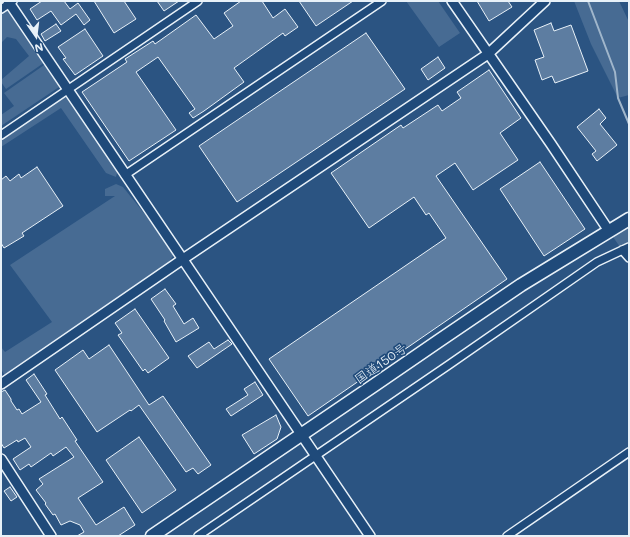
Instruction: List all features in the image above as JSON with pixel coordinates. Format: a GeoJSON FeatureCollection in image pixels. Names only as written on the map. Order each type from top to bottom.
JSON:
{"type":"FeatureCollection","features":[{"type":"Feature","properties":{"kind":"highway","name":"国道150号"},"geometry":{"type":"LineString","coordinates":[[152,536],[515,290],[629,219]]}},
{"type":"Feature","properties":{"kind":"street"},"geometry":{"type":"LineString","coordinates":[[1,135],[198,1]]}},
{"type":"Feature","properties":{"kind":"street"},"geometry":{"type":"LineString","coordinates":[[125,175],[382,1]]}},
{"type":"Feature","properties":{"kind":"street"},"geometry":{"type":"LineString","coordinates":[[452,1],[609,231]]}},
{"type":"Feature","properties":{"kind":"street"},"geometry":{"type":"LineString","coordinates":[[1,384],[488,54],[545,1]]}},
{"type":"Feature","properties":{"kind":"street"},"geometry":{"type":"LineString","coordinates":[[1,9],[10,2],[67,90],[370,536]]}},
{"type":"Feature","properties":{"kind":"street"},"geometry":{"type":"LineString","coordinates":[[198,536],[597,262],[626,248],[629,258]]}},
{"type":"Feature","properties":{"kind":"street"},"geometry":{"type":"LineString","coordinates":[[507,536],[629,452]]}},
{"type":"Feature","properties":{"kind":"street"},"geometry":{"type":"LineString","coordinates":[[1,459],[51,536]]}},
{"type":"Feature","properties":{"kind":"shaded area"},"geometry":{"type":"Polygon","coordinates":[[[406,1],[438,1],[460,33],[439,47],[406,1]]]}},
{"type":"Feature","properties":{"kind":"shaded area"},"geometry":{"type":"Polygon","coordinates":[[[574,1],[619,1],[629,22],[629,95],[618,98],[591,44],[574,1]]]}},
{"type":"Feature","properties":{"kind":"shaded area"},"geometry":{"type":"Polygon","coordinates":[[[9,4],[48,60],[6,89],[1,80],[29,56],[16,39],[7,37],[1,43],[1,9],[9,4]]]}},
{"type":"Feature","properties":{"kind":"shaded area"},"geometry":{"type":"Polygon","coordinates":[[[47,63],[62,85],[1,126],[1,115],[14,106],[4,93],[47,63]]]}},
{"type":"Feature","properties":{"kind":"shaded area"},"geometry":{"type":"Polygon","coordinates":[[[65,97],[70,100],[118,169],[116,177],[106,173],[61,108],[1,147],[1,138],[65,97]]]}},
{"type":"Feature","properties":{"kind":"shaded area"},"geometry":{"type":"Polygon","coordinates":[[[116,184],[123,187],[152,223],[164,242],[174,254],[166,267],[5,376],[1,369],[1,347],[5,352],[52,322],[10,265],[115,196],[105,196],[105,189],[116,184]]]}},
{"type":"Feature","properties":{"kind":"shaded area"},"geometry":{"type":"Polygon","coordinates":[[[629,219],[629,248],[622,250],[609,231],[629,219]]]}},
{"type":"Feature","properties":{"kind":"building"},"geometry":{"type":"Polygon","coordinates":[[[42,1],[64,1],[70,9],[78,3],[90,20],[84,25],[76,14],[61,25],[51,11],[37,20],[30,9],[42,1]]]}},
{"type":"Feature","properties":{"kind":"building"},"geometry":{"type":"Polygon","coordinates":[[[94,1],[124,1],[136,19],[114,33],[94,1]]]}},
{"type":"Feature","properties":{"kind":"building"},"geometry":{"type":"Polygon","coordinates":[[[157,1],[179,1],[164,11],[157,1]]]}},
{"type":"Feature","properties":{"kind":"building"},"geometry":{"type":"Polygon","coordinates":[[[241,1],[262,1],[273,18],[285,9],[298,27],[285,36],[283,33],[234,68],[244,82],[193,118],[189,113],[195,109],[158,57],[136,72],[176,130],[129,161],[82,92],[127,62],[125,59],[153,41],[155,44],[196,15],[214,39],[233,26],[224,13],[241,1]]]}},
{"type":"Feature","properties":{"kind":"building"},"geometry":{"type":"Polygon","coordinates":[[[299,1],[353,1],[316,26],[299,1]]]}},
{"type":"Feature","properties":{"kind":"building"},"geometry":{"type":"Polygon","coordinates":[[[477,1],[508,1],[512,7],[489,21],[477,1]]]}},
{"type":"Feature","properties":{"kind":"building"},"geometry":{"type":"Polygon","coordinates":[[[551,23],[554,31],[571,25],[588,71],[555,83],[552,76],[542,80],[535,60],[544,57],[534,30],[551,23]]]}},
{"type":"Feature","properties":{"kind":"building"},"geometry":{"type":"Polygon","coordinates":[[[56,24],[61,31],[45,41],[41,34],[56,24]]]}},
{"type":"Feature","properties":{"kind":"building"},"geometry":{"type":"Polygon","coordinates":[[[85,29],[103,56],[75,75],[63,59],[66,58],[58,47],[85,29]]]}},
{"type":"Feature","properties":{"kind":"building"},"geometry":{"type":"Polygon","coordinates":[[[366,33],[405,89],[237,202],[199,146],[366,33]]]}},
{"type":"Feature","properties":{"kind":"building"},"geometry":{"type":"Polygon","coordinates":[[[438,57],[445,68],[428,80],[421,69],[438,57]]]}},
{"type":"Feature","properties":{"kind":"building"},"geometry":{"type":"Polygon","coordinates":[[[489,70],[521,118],[500,133],[518,160],[473,190],[455,163],[436,176],[507,279],[308,416],[269,359],[446,238],[429,213],[426,215],[414,197],[369,228],[331,173],[401,125],[403,128],[438,105],[442,111],[461,98],[457,92],[489,70]]]}},
{"type":"Feature","properties":{"kind":"building"},"geometry":{"type":"Polygon","coordinates":[[[599,109],[606,118],[600,124],[617,145],[597,161],[592,154],[596,151],[577,127],[599,109]]]}},
{"type":"Feature","properties":{"kind":"building"},"geometry":{"type":"Polygon","coordinates":[[[540,162],[585,229],[544,256],[500,189],[540,162]]]}},
{"type":"Feature","properties":{"kind":"building"},"geometry":{"type":"Polygon","coordinates":[[[37,167],[63,206],[22,233],[24,236],[4,248],[1,243],[1,180],[6,176],[10,181],[19,174],[21,178],[37,167]]]}},
{"type":"Feature","properties":{"kind":"building"},"geometry":{"type":"Polygon","coordinates":[[[165,289],[176,304],[173,306],[184,324],[193,318],[199,328],[176,342],[164,321],[165,320],[151,299],[165,289]]]}},
{"type":"Feature","properties":{"kind":"building"},"geometry":{"type":"Polygon","coordinates":[[[135,309],[169,358],[148,373],[145,369],[143,371],[118,335],[122,333],[115,323],[135,309]]]}},
{"type":"Feature","properties":{"kind":"building"},"geometry":{"type":"Polygon","coordinates":[[[228,340],[232,344],[197,368],[188,356],[209,342],[214,349],[228,340]]]}},
{"type":"Feature","properties":{"kind":"building"},"geometry":{"type":"Polygon","coordinates":[[[109,345],[149,405],[163,396],[211,465],[198,474],[193,468],[186,472],[139,405],[97,432],[55,370],[83,350],[89,359],[109,345]]]}},
{"type":"Feature","properties":{"kind":"building"},"geometry":{"type":"Polygon","coordinates":[[[34,374],[47,394],[45,395],[60,419],[62,417],[77,440],[75,441],[103,482],[78,498],[96,525],[124,507],[135,525],[118,536],[77,536],[84,532],[80,525],[70,521],[61,525],[55,514],[53,515],[36,490],[43,484],[39,479],[74,457],[66,447],[53,456],[51,453],[31,467],[29,464],[20,470],[13,459],[31,447],[25,438],[18,442],[17,440],[4,448],[1,443],[1,392],[5,390],[17,410],[19,409],[22,414],[41,402],[26,380],[34,374]]]}},
{"type":"Feature","properties":{"kind":"building"},"geometry":{"type":"Polygon","coordinates":[[[255,382],[263,395],[231,416],[226,409],[248,395],[244,389],[255,382]]]}},
{"type":"Feature","properties":{"kind":"building"},"geometry":{"type":"Polygon","coordinates":[[[276,415],[281,427],[277,439],[254,454],[242,435],[276,415]]]}},
{"type":"Feature","properties":{"kind":"building"},"geometry":{"type":"Polygon","coordinates":[[[139,437],[176,490],[142,513],[106,460],[139,437]]]}},
{"type":"Feature","properties":{"kind":"building"},"geometry":{"type":"Polygon","coordinates":[[[10,487],[17,497],[11,501],[4,491],[10,487]]]}},
{"type":"Feature","properties":{"kind":"waterway"},"geometry":{"type":"LineString","coordinates":[[588,1],[615,72],[618,98],[629,124]]}}]}
